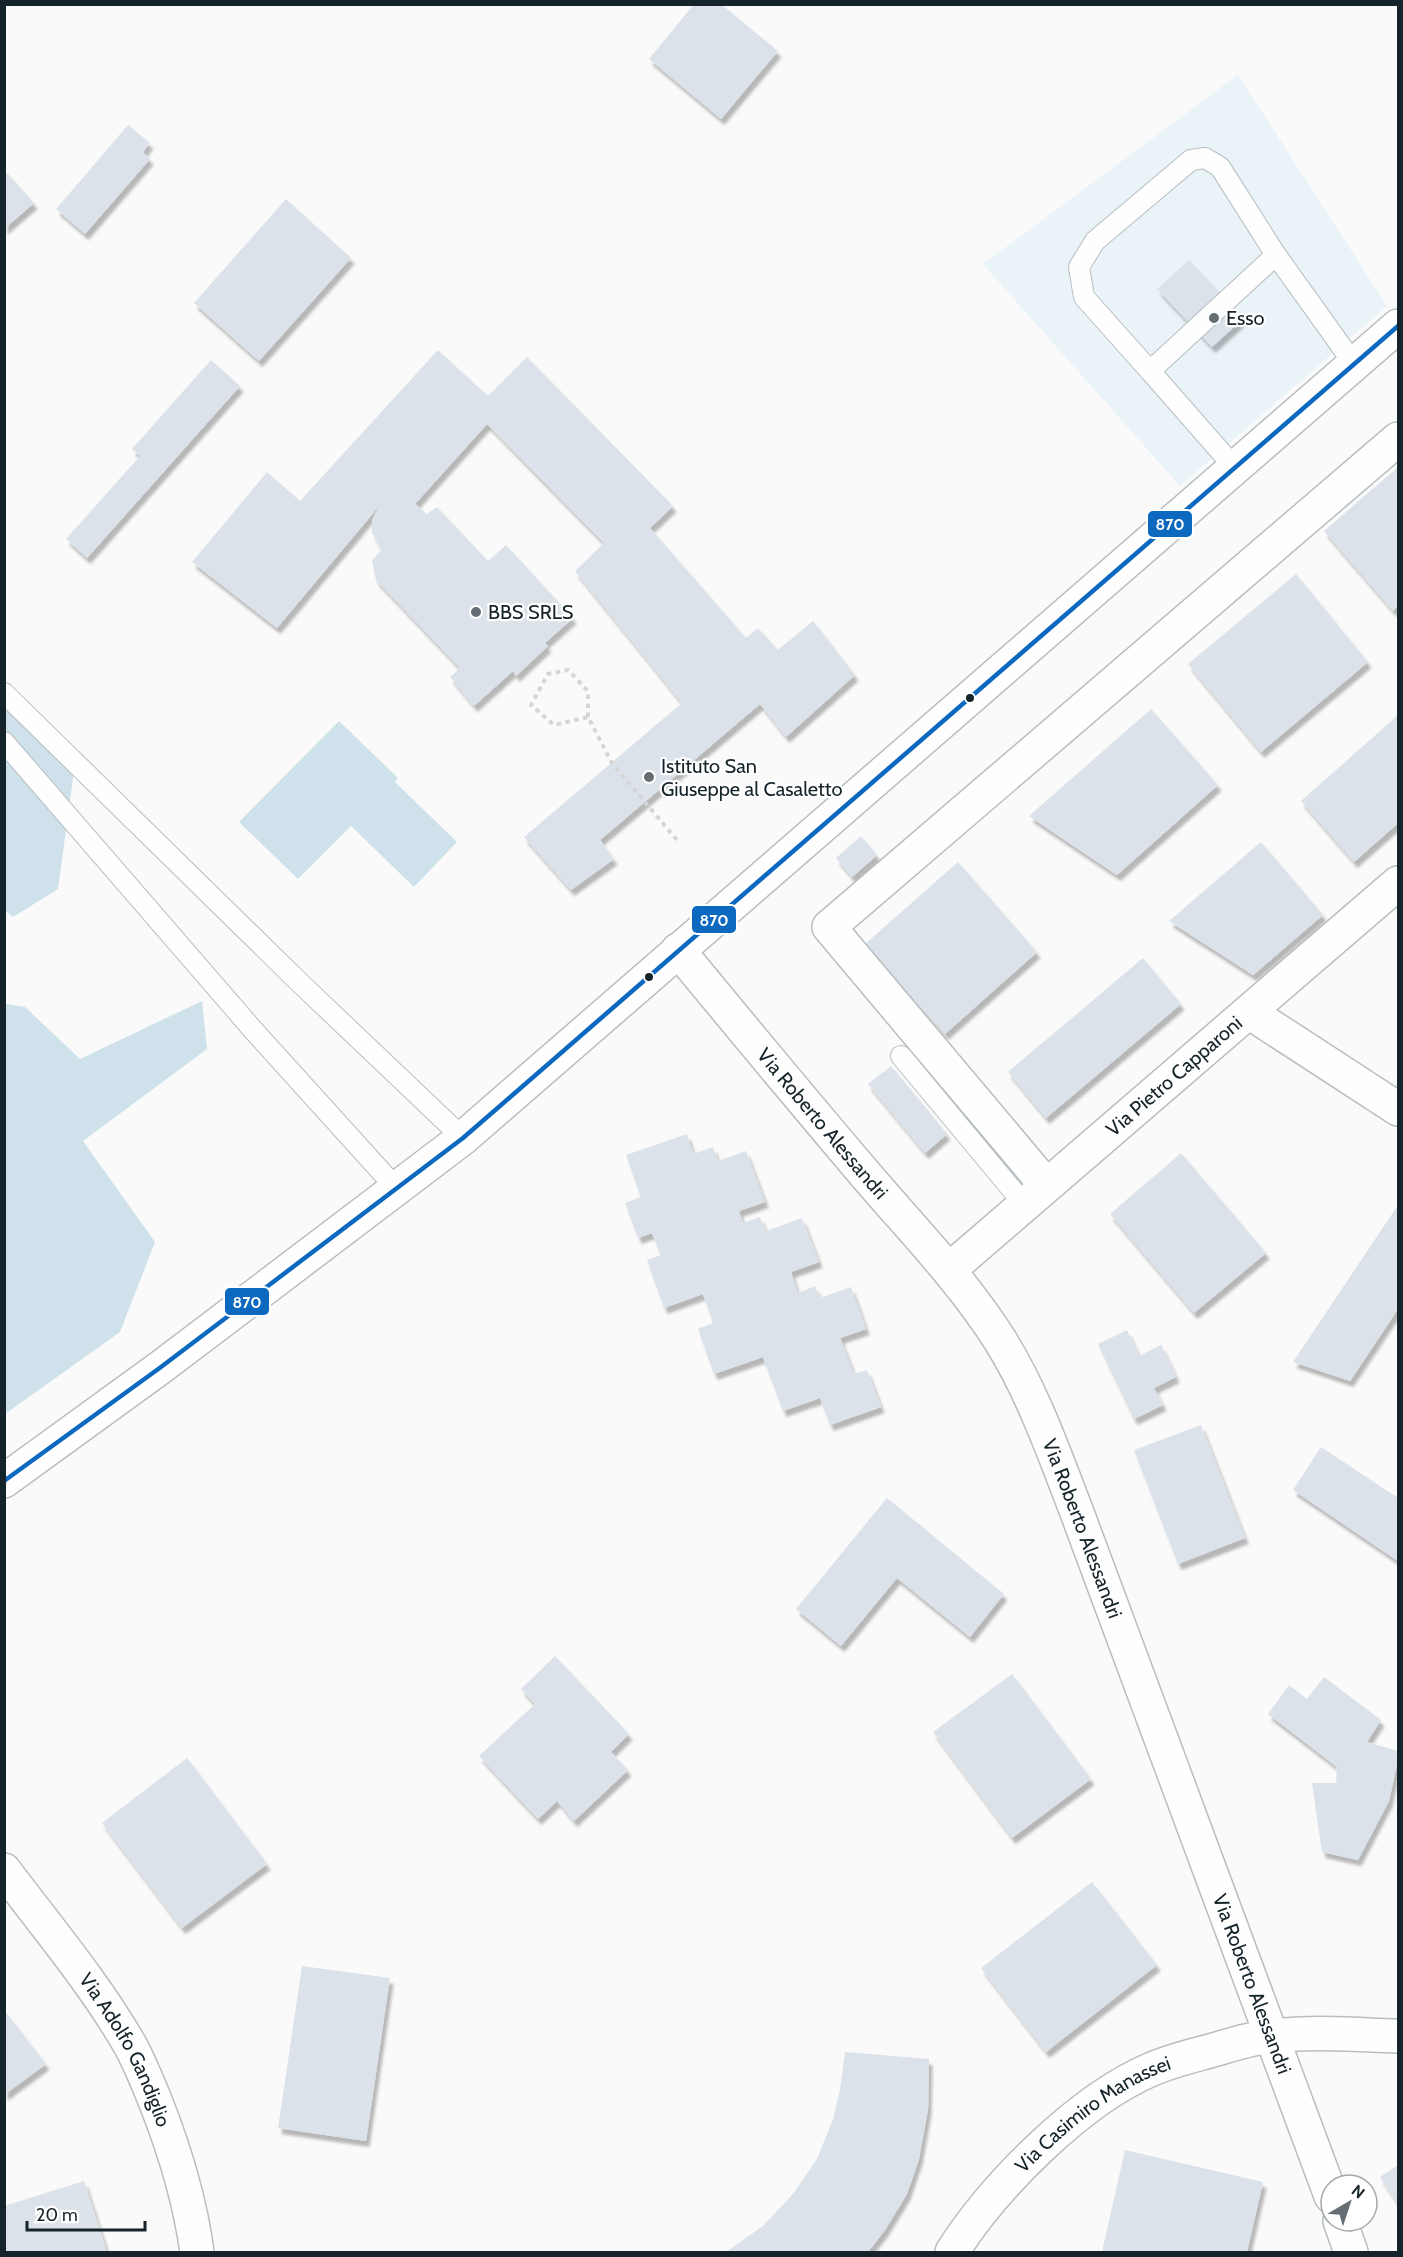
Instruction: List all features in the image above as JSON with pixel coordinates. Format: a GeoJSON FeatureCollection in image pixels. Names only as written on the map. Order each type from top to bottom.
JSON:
{"type":"FeatureCollection","features":[{"type":"Feature","properties":{"kind":"street"},"geometry":{"type":"LineString","coordinates":[[4,1481],[161,1367],[463,1138],[1398,326]]}},
{"type":"Feature","properties":{"kind":"street"},"geometry":{"type":"LineString","coordinates":[[1035,1195],[829,927],[1398,439]]}},
{"type":"Feature","properties":{"kind":"street","name":"Via Pietro Capparoni"},"geometry":{"type":"LineString","coordinates":[[949,1270],[1398,883]]}},
{"type":"Feature","properties":{"kind":"street","name":"Via Roberto Alessandri"},"geometry":{"type":"LineString","coordinates":[[678,950],[859,1167],[949,1270],[1000,1341],[1042,1422],[1323,2173]]}},
{"type":"Feature","properties":{"kind":"street"},"geometry":{"type":"LineString","coordinates":[[1249,1012],[1398,1109]]}},
{"type":"Feature","properties":{"kind":"street","name":"Via Adolfo Gandiglio"},"geometry":{"type":"LineString","coordinates":[[4,1870],[108,2011],[130,2046],[169,2136],[184,2184],[197,2253]]}},
{"type":"Feature","properties":{"kind":"street","name":"Via Casimiro Manassei"},"geometry":{"type":"LineString","coordinates":[[952,2253],[985,2207],[1009,2180],[1064,2127],[1109,2093],[1152,2069],[1226,2046],[1272,2036],[1311,2033],[1398,2036]]}},
{"type":"Feature","properties":{"kind":"street"},"geometry":{"type":"LineString","coordinates":[[1344,2233],[1351,2253]]}},
{"type":"Feature","properties":{"kind":"lane"},"geometry":{"type":"LineString","coordinates":[[1235,468],[1084,297],[1078,267],[1095,241],[1191,160],[1205,158],[1220,167],[1276,255],[1354,364]]}},
{"type":"Feature","properties":{"kind":"lane"},"geometry":{"type":"LineString","coordinates":[[1150,371],[1276,255]]}},
{"type":"Feature","properties":{"kind":"lane"},"geometry":{"type":"LineString","coordinates":[[4,693],[299,982],[463,1138]]}},
{"type":"Feature","properties":{"kind":"lane"},"geometry":{"type":"LineString","coordinates":[[4,742],[254,1030],[397,1189]]}},
{"type":"Feature","properties":{"kind":"lane"},"geometry":{"type":"LineString","coordinates":[[901,1056],[1035,1195]]}},
{"type":"Feature","properties":{"kind":"path"},"geometry":{"type":"LineString","coordinates":[[588,717],[554,725],[531,705],[548,674],[568,670],[588,691],[588,717],[612,763],[677,840]]}},
{"type":"Feature","properties":{"kind":"shaded area"},"geometry":{"type":"Polygon","coordinates":[[[1238,75],[1387,306],[1180,486],[983,264],[1238,75]]]}},
{"type":"Feature","properties":{"kind":"shaded area"},"geometry":{"type":"Polygon","coordinates":[[[4,705],[74,771],[58,889],[13,917],[4,910],[4,705]]]}},
{"type":"Feature","properties":{"kind":"shaded area"},"geometry":{"type":"Polygon","coordinates":[[[339,721],[398,778],[395,782],[457,842],[414,887],[351,826],[298,879],[239,822],[339,721]]]}},
{"type":"Feature","properties":{"kind":"shaded area"},"geometry":{"type":"Polygon","coordinates":[[[202,1001],[207,1049],[83,1141],[155,1242],[120,1332],[5,1414],[5,1004],[25,1007],[80,1059],[202,1001]]]}},
{"type":"Feature","properties":{"kind":"building"},"geometry":{"type":"Polygon","coordinates":[[[694,4],[721,4],[778,51],[721,119],[649,59],[694,4]]]}},
{"type":"Feature","properties":{"kind":"building"},"geometry":{"type":"Polygon","coordinates":[[[128,125],[150,143],[143,152],[150,159],[85,234],[56,209],[128,125]]]}},
{"type":"Feature","properties":{"kind":"building"},"geometry":{"type":"Polygon","coordinates":[[[7,173],[34,203],[4,229],[4,175],[7,173]]]}},
{"type":"Feature","properties":{"kind":"building"},"geometry":{"type":"Polygon","coordinates":[[[286,199],[351,258],[259,361],[194,303],[286,199]]]}},
{"type":"Feature","properties":{"kind":"building"},"geometry":{"type":"Polygon","coordinates":[[[1189,260],[1244,318],[1212,347],[1157,289],[1189,260]]]}},
{"type":"Feature","properties":{"kind":"building"},"geometry":{"type":"Polygon","coordinates":[[[438,350],[488,396],[527,357],[673,506],[650,528],[746,638],[758,628],[778,650],[813,621],[855,675],[786,737],[760,704],[600,840],[614,859],[571,890],[524,837],[682,703],[575,571],[604,543],[487,424],[415,504],[427,514],[437,507],[488,561],[506,545],[573,618],[545,643],[548,646],[516,676],[513,671],[474,706],[450,677],[460,668],[376,580],[372,560],[382,550],[372,533],[372,520],[380,505],[277,628],[192,562],[267,472],[300,501],[438,350]]]}},
{"type":"Feature","properties":{"kind":"building"},"geometry":{"type":"Polygon","coordinates":[[[211,360],[240,386],[87,558],[66,539],[140,456],[132,449],[211,360]]]}},
{"type":"Feature","properties":{"kind":"building"},"geometry":{"type":"Polygon","coordinates":[[[1398,467],[1398,606],[1393,611],[1324,531],[1398,467]]]}},
{"type":"Feature","properties":{"kind":"building"},"geometry":{"type":"Polygon","coordinates":[[[1296,574],[1368,662],[1261,752],[1188,664],[1296,574]]]}},
{"type":"Feature","properties":{"kind":"building"},"geometry":{"type":"Polygon","coordinates":[[[1151,709],[1218,785],[1117,875],[1029,816],[1151,709]]]}},
{"type":"Feature","properties":{"kind":"building"},"geometry":{"type":"Polygon","coordinates":[[[1398,715],[1398,823],[1354,862],[1301,801],[1398,715]]]}},
{"type":"Feature","properties":{"kind":"building"},"geometry":{"type":"Polygon","coordinates":[[[861,836],[877,855],[852,877],[836,858],[861,836]]]}},
{"type":"Feature","properties":{"kind":"building"},"geometry":{"type":"Polygon","coordinates":[[[1261,842],[1323,915],[1253,975],[1169,921],[1261,842]]]}},
{"type":"Feature","properties":{"kind":"building"},"geometry":{"type":"Polygon","coordinates":[[[958,862],[1037,952],[945,1034],[865,944],[958,862]]]}},
{"type":"Feature","properties":{"kind":"building"},"geometry":{"type":"Polygon","coordinates":[[[1143,958],[1181,1004],[1046,1118],[1008,1072],[1143,958]]]}},
{"type":"Feature","properties":{"kind":"building"},"geometry":{"type":"Polygon","coordinates":[[[891,1066],[947,1134],[925,1153],[868,1084],[891,1066]]]}},
{"type":"Feature","properties":{"kind":"building"},"geometry":{"type":"Polygon","coordinates":[[[687,1134],[693,1154],[713,1147],[718,1161],[746,1151],[765,1202],[739,1211],[743,1223],[760,1217],[766,1231],[802,1218],[819,1262],[791,1272],[798,1293],[815,1286],[820,1298],[851,1287],[866,1329],[840,1338],[854,1374],[867,1370],[881,1407],[830,1425],[820,1398],[783,1411],[763,1357],[714,1374],[698,1329],[713,1323],[703,1294],[664,1308],[647,1260],[661,1255],[652,1233],[638,1238],[625,1203],[641,1197],[626,1155],[687,1134]]]}},
{"type":"Feature","properties":{"kind":"building"},"geometry":{"type":"Polygon","coordinates":[[[1181,1153],[1266,1253],[1194,1313],[1110,1214],[1181,1153]]]}},
{"type":"Feature","properties":{"kind":"building"},"geometry":{"type":"Polygon","coordinates":[[[1398,1205],[1398,1309],[1350,1381],[1293,1362],[1398,1205]]]}},
{"type":"Feature","properties":{"kind":"building"},"geometry":{"type":"Polygon","coordinates":[[[1127,1330],[1139,1356],[1161,1345],[1176,1377],[1154,1388],[1163,1405],[1134,1419],[1098,1344],[1127,1330]]]}},
{"type":"Feature","properties":{"kind":"building"},"geometry":{"type":"Polygon","coordinates":[[[1201,1425],[1245,1538],[1178,1564],[1134,1450],[1201,1425]]]}},
{"type":"Feature","properties":{"kind":"building"},"geometry":{"type":"Polygon","coordinates":[[[1321,1447],[1398,1498],[1398,1561],[1293,1490],[1321,1447]]]}},
{"type":"Feature","properties":{"kind":"building"},"geometry":{"type":"Polygon","coordinates":[[[887,1498],[1004,1594],[970,1637],[897,1578],[841,1646],[796,1609],[887,1498]]]}},
{"type":"Feature","properties":{"kind":"building"},"geometry":{"type":"Polygon","coordinates":[[[555,1656],[629,1734],[611,1752],[628,1770],[574,1821],[557,1801],[538,1819],[479,1756],[535,1704],[521,1689],[555,1656]]]}},
{"type":"Feature","properties":{"kind":"building"},"geometry":{"type":"Polygon","coordinates":[[[1012,1674],[1091,1779],[1012,1838],[933,1732],[1012,1674]]]}},
{"type":"Feature","properties":{"kind":"building"},"geometry":{"type":"Polygon","coordinates":[[[1324,1677],[1381,1720],[1367,1742],[1398,1751],[1389,1801],[1358,1860],[1322,1852],[1312,1783],[1336,1783],[1337,1767],[1268,1714],[1289,1685],[1307,1699],[1324,1677]]]}},
{"type":"Feature","properties":{"kind":"building"},"geometry":{"type":"Polygon","coordinates":[[[187,1758],[267,1864],[182,1928],[102,1823],[187,1758]]]}},
{"type":"Feature","properties":{"kind":"building"},"geometry":{"type":"Polygon","coordinates":[[[1092,1882],[1157,1965],[1046,2052],[981,1968],[1092,1882]]]}},
{"type":"Feature","properties":{"kind":"building"},"geometry":{"type":"Polygon","coordinates":[[[302,1966],[390,1978],[366,2141],[278,2128],[302,1966]]]}},
{"type":"Feature","properties":{"kind":"building"},"geometry":{"type":"Polygon","coordinates":[[[4,2010],[46,2064],[4,2095],[4,2010]]]}},
{"type":"Feature","properties":{"kind":"building"},"geometry":{"type":"Polygon","coordinates":[[[845,2052],[929,2059],[928,2109],[919,2159],[907,2194],[885,2230],[868,2252],[726,2252],[764,2225],[793,2194],[817,2159],[833,2119],[845,2052]]]}},
{"type":"Feature","properties":{"kind":"building"},"geometry":{"type":"Polygon","coordinates":[[[1125,2150],[1263,2182],[1247,2252],[1102,2252],[1125,2150]]]}},
{"type":"Feature","properties":{"kind":"building"},"geometry":{"type":"Polygon","coordinates":[[[1398,2165],[1398,2204],[1380,2177],[1398,2165]]]}},
{"type":"Feature","properties":{"kind":"building"},"geometry":{"type":"Polygon","coordinates":[[[84,2181],[107,2252],[4,2252],[4,2206],[84,2181]]]}},
{"type":"Feature","properties":{"kind":"transit line","name":"870"},"geometry":{"type":"LineString","coordinates":[[4,1481],[161,1367],[463,1138],[1398,326]]}},
{"type":"Feature","properties":{"kind":"place","name":"Esso"},"geometry":{"type":"Point","coordinates":[1214,318]}},
{"type":"Feature","properties":{"kind":"place","name":"BBS SRLS"},"geometry":{"type":"Point","coordinates":[476,612]}},
{"type":"Feature","properties":{"kind":"place","name":"Istituto San Giuseppe al Casaletto"},"geometry":{"type":"Point","coordinates":[649,777]}}]}
